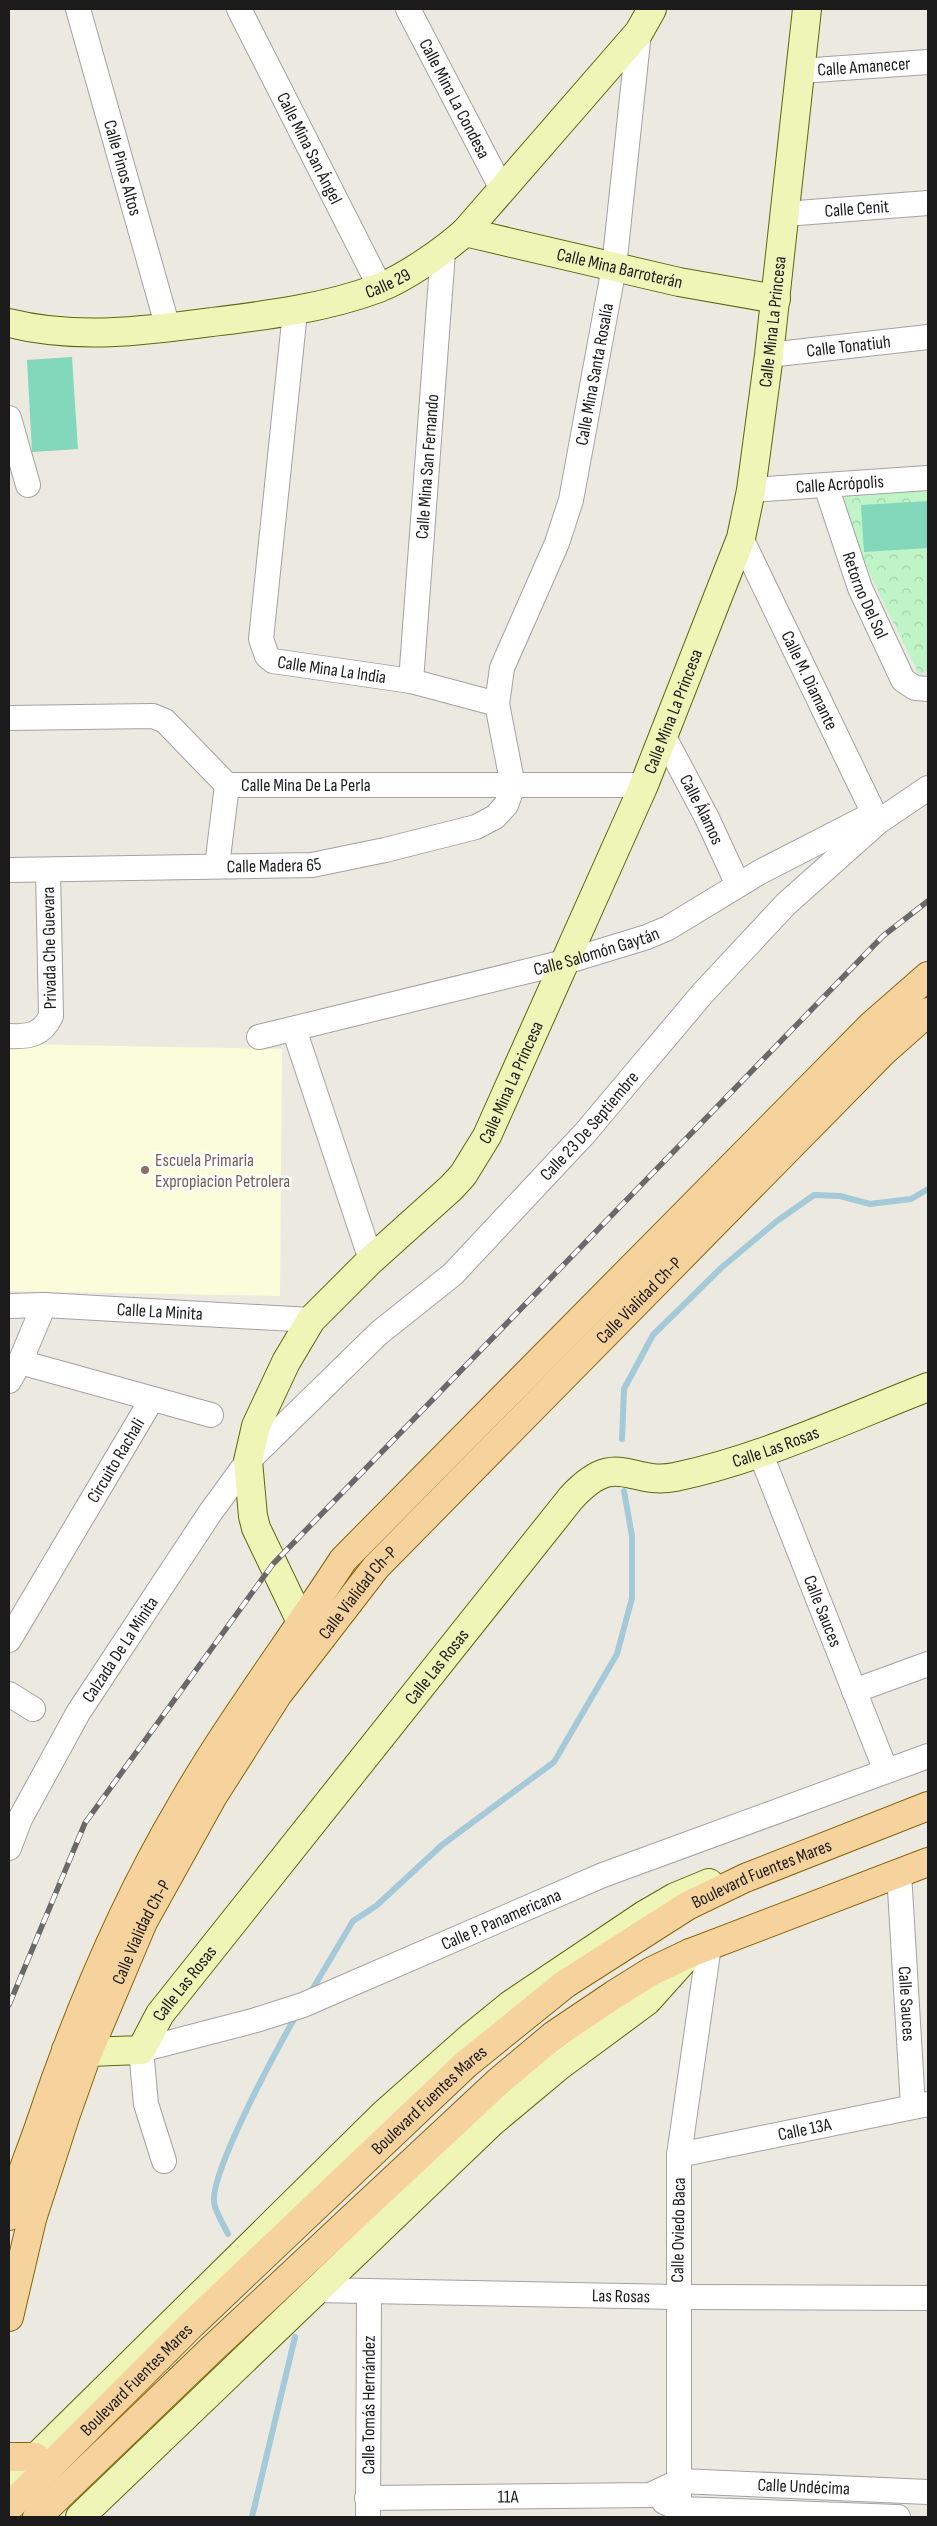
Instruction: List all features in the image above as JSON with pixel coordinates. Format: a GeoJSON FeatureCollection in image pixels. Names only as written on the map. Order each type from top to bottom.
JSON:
{"type":"FeatureCollection","features":[{"type":"Feature","properties":{"kind":"main road","name":"Calle Vialidad Ch-P"},"geometry":{"type":"LineString","coordinates":[[9,2216],[77,2051],[143,1922],[212,1796],[278,1694],[310,1633],[343,1560],[872,1024],[928,976]]}},
{"type":"Feature","properties":{"kind":"main road","name":"Calle Vialidad Ch-P"},"geometry":{"type":"LineString","coordinates":[[310,1633],[877,1058],[928,1012]]}},
{"type":"Feature","properties":{"kind":"main road","name":"Boulevard Fuentes Mares"},"geometry":{"type":"LineString","coordinates":[[9,2507],[192,2324],[466,2064],[565,1984],[687,1906],[744,1878],[928,1806]]}},
{"type":"Feature","properties":{"kind":"main road","name":"Boulevard Fuentes Mares"},"geometry":{"type":"LineString","coordinates":[[37,2517],[219,2342],[499,2080],[554,2035],[652,1971],[699,1949],[928,1862]]}},
{"type":"Feature","properties":{"kind":"main road","name":"Calle Vialidad Ch-P"},"geometry":{"type":"LineString","coordinates":[[9,2317],[32,2219],[77,2051]]}},
{"type":"Feature","properties":{"kind":"main road"},"geometry":{"type":"LineString","coordinates":[[9,2456],[35,2457]]}},
{"type":"Feature","properties":{"kind":"street","name":"Calle Pinos Altos"},"geometry":{"type":"LineString","coordinates":[[78,9],[168,328]]}},
{"type":"Feature","properties":{"kind":"street","name":"Calle Mina San Ángel"},"geometry":{"type":"LineString","coordinates":[[239,9],[380,287]]}},
{"type":"Feature","properties":{"kind":"street","name":"Calle Mina La Condesa"},"geometry":{"type":"LineString","coordinates":[[408,9],[502,189]]}},
{"type":"Feature","properties":{"kind":"street","name":"Calle 29"},"geometry":{"type":"LineString","coordinates":[[9,323],[28,328],[87,334],[168,328],[295,312],[380,287],[443,252],[465,232],[639,32],[652,9]]}},
{"type":"Feature","properties":{"kind":"street","name":"Calle Mina La Princesa"},"geometry":{"type":"LineString","coordinates":[[311,1320],[371,1260],[450,1188],[473,1160],[487,1136],[644,785],[662,735],[741,538],[751,490],[776,299],[807,9]]}},
{"type":"Feature","properties":{"kind":"street","name":"Calle Mina Santa Rosalía"},"geometry":{"type":"LineString","coordinates":[[497,704],[502,668],[557,543],[571,500],[614,267],[639,32]]}},
{"type":"Feature","properties":{"kind":"street","name":"Calle Amanecer"},"geometry":{"type":"LineString","coordinates":[[800,71],[928,62]]}},
{"type":"Feature","properties":{"kind":"street","name":"Calle Cenit"},"geometry":{"type":"LineString","coordinates":[[786,214],[928,202]]}},
{"type":"Feature","properties":{"kind":"street","name":"Calle Mina Barroterán"},"geometry":{"type":"LineString","coordinates":[[465,232],[680,282],[776,299]]}},
{"type":"Feature","properties":{"kind":"street","name":"Calle Mina San Fernando"},"geometry":{"type":"LineString","coordinates":[[411,681],[443,252]]}},
{"type":"Feature","properties":{"kind":"street","name":"Calle Mina La India"},"geometry":{"type":"LineString","coordinates":[[295,312],[261,639],[263,649],[273,661],[411,681],[497,704]]}},
{"type":"Feature","properties":{"kind":"street","name":"Calle Tonatiuh"},"geometry":{"type":"LineString","coordinates":[[769,355],[928,337]]}},
{"type":"Feature","properties":{"kind":"street"},"geometry":{"type":"LineString","coordinates":[[9,418],[28,486]]}},
{"type":"Feature","properties":{"kind":"street","name":"Calle Acrópolis"},"geometry":{"type":"LineString","coordinates":[[751,490],[928,478]]}},
{"type":"Feature","properties":{"kind":"street","name":"Retorno Del Sol"},"geometry":{"type":"LineString","coordinates":[[826,486],[860,588],[903,680],[908,685],[926,689]]}},
{"type":"Feature","properties":{"kind":"street","name":"Calle M. Diamante"},"geometry":{"type":"LineString","coordinates":[[741,538],[875,818]]}},
{"type":"Feature","properties":{"kind":"street"},"geometry":{"type":"LineString","coordinates":[[497,704],[512,786],[644,785]]}},
{"type":"Feature","properties":{"kind":"street","name":"Calle Mina De La Perla"},"geometry":{"type":"LineString","coordinates":[[9,718],[154,716],[165,721],[227,785],[512,786]]}},
{"type":"Feature","properties":{"kind":"street","name":"Calle Álamos"},"geometry":{"type":"LineString","coordinates":[[662,735],[706,818],[738,885]]}},
{"type":"Feature","properties":{"kind":"street"},"geometry":{"type":"LineString","coordinates":[[217,866],[227,785]]}},
{"type":"Feature","properties":{"kind":"street","name":"Calle Madera 65"},"geometry":{"type":"LineString","coordinates":[[9,870],[312,865],[385,850],[476,827],[495,817],[506,805],[512,786]]}},
{"type":"Feature","properties":{"kind":"street","name":"Calle 23 De Septiembre"},"geometry":{"type":"LineString","coordinates":[[248,1461],[379,1334],[453,1274],[585,1132],[702,994],[786,904],[875,818],[928,788]]}},
{"type":"Feature","properties":{"kind":"street","name":"Calle Salomón Gaytán"},"geometry":{"type":"LineString","coordinates":[[258,1036],[294,1030],[565,962],[647,937],[668,928],[738,885],[875,818]]}},
{"type":"Feature","properties":{"kind":"street","name":"Privada Che Guevara"},"geometry":{"type":"LineString","coordinates":[[9,1036],[28,1037],[46,1026],[51,1016],[48,870]]}},
{"type":"Feature","properties":{"kind":"street"},"geometry":{"type":"LineString","coordinates":[[294,1030],[371,1260]]}},
{"type":"Feature","properties":{"kind":"street","name":"Calle La Minita"},"geometry":{"type":"LineString","coordinates":[[9,1306],[44,1305],[311,1320]]}},
{"type":"Feature","properties":{"kind":"street","name":"Circuito Rachali"},"geometry":{"type":"LineString","coordinates":[[9,1640],[152,1398],[15,1372],[44,1305]]}},
{"type":"Feature","properties":{"kind":"street","name":"Calzada De La Minita"},"geometry":{"type":"LineString","coordinates":[[310,1633],[256,1528],[253,1516],[248,1461],[256,1426],[286,1362],[311,1320]]}},
{"type":"Feature","properties":{"kind":"street","name":"Calle Las Rosas"},"geometry":{"type":"LineString","coordinates":[[140,2050],[160,2014],[577,1491],[598,1476],[610,1471],[618,1470],[670,1478],[699,1472],[760,1452],[928,1387]]}},
{"type":"Feature","properties":{"kind":"street"},"geometry":{"type":"LineString","coordinates":[[152,1398],[212,1415]]}},
{"type":"Feature","properties":{"kind":"street","name":"Calle Sauces"},"geometry":{"type":"LineString","coordinates":[[760,1452],[886,1771]]}},
{"type":"Feature","properties":{"kind":"street","name":"Calzada De La Minita"},"geometry":{"type":"LineString","coordinates":[[9,1848],[20,1820],[78,1713],[210,1513],[248,1461]]}},
{"type":"Feature","properties":{"kind":"street"},"geometry":{"type":"LineString","coordinates":[[854,1691],[928,1664]]}},
{"type":"Feature","properties":{"kind":"street"},"geometry":{"type":"LineString","coordinates":[[9,1694],[33,1709]]}},
{"type":"Feature","properties":{"kind":"street","name":"Calle P. Panamericana"},"geometry":{"type":"LineString","coordinates":[[77,2051],[140,2050],[256,2020],[303,2005],[603,1876],[928,1756]]}},
{"type":"Feature","properties":{"kind":"street","name":"Calle Sauces"},"geometry":{"type":"LineString","coordinates":[[898,1874],[921,2105]]}},
{"type":"Feature","properties":{"kind":"street"},"geometry":{"type":"LineString","coordinates":[[9,2484],[384,2114],[510,2005],[644,1915],[675,1897],[714,1881],[728,1878],[744,1878]]}},
{"type":"Feature","properties":{"kind":"street"},"geometry":{"type":"LineString","coordinates":[[80,2517],[492,2122],[560,2066],[647,2001],[699,1949]]}},
{"type":"Feature","properties":{"kind":"street","name":"Calle Oviedo Baca"},"geometry":{"type":"LineString","coordinates":[[679,2513],[677,2297],[679,2155],[699,1949]]}},
{"type":"Feature","properties":{"kind":"street"},"geometry":{"type":"LineString","coordinates":[[140,2050],[146,2104],[164,2161]]}},
{"type":"Feature","properties":{"kind":"street","name":"Calle 13A"},"geometry":{"type":"LineString","coordinates":[[679,2155],[921,2105]]}},
{"type":"Feature","properties":{"kind":"street","name":"Las Rosas"},"geometry":{"type":"LineString","coordinates":[[315,2290],[677,2297],[928,2298]]}},
{"type":"Feature","properties":{"kind":"street","name":"Calle Tomás Hernández"},"geometry":{"type":"LineString","coordinates":[[367,2508],[369,2292]]}},
{"type":"Feature","properties":{"kind":"street","name":"11A"},"geometry":{"type":"LineString","coordinates":[[367,2508],[650,2495],[680,2481]]}},
{"type":"Feature","properties":{"kind":"street","name":"Calle Undécima"},"geometry":{"type":"LineString","coordinates":[[680,2481],[928,2492]]}},
{"type":"Feature","properties":{"kind":"street","name":"11A"},"geometry":{"type":"LineString","coordinates":[[650,2495],[679,2513],[898,2517]]}},
{"type":"Feature","properties":{"kind":"shaded area","name":"Escuela Primaria Expropiacion Petrolera"},"geometry":{"type":"Polygon","coordinates":[[[9,1044],[282,1049],[280,1296],[9,1291],[9,1044]]]}},
{"type":"Feature","properties":{"kind":"green space"},"geometry":{"type":"Polygon","coordinates":[[[72,357],[78,449],[32,452],[27,360],[72,357]]]}},
{"type":"Feature","properties":{"kind":"green space"},"geometry":{"type":"Polygon","coordinates":[[[928,490],[928,670],[919,675],[852,537],[844,497],[928,490]]]}},
{"type":"Feature","properties":{"kind":"green space"},"geometry":{"type":"Polygon","coordinates":[[[928,501],[928,548],[864,552],[861,505],[928,501]]]}},
{"type":"Feature","properties":{"kind":"waterway"},"geometry":{"type":"LineString","coordinates":[[622,1439],[624,1389],[653,1335],[721,1268],[777,1221],[814,1195],[840,1196],[870,1204],[911,1199],[928,1189]]}},
{"type":"Feature","properties":{"kind":"waterway"},"geometry":{"type":"LineString","coordinates":[[309,1995],[353,1921],[376,1906],[442,1845],[554,1762],[617,1654],[632,1598],[632,1536],[624,1491]]}},
{"type":"Feature","properties":{"kind":"waterway"},"geometry":{"type":"LineString","coordinates":[[228,2234],[215,2206],[216,2186],[223,2164],[247,2108],[297,2014]]}},
{"type":"Feature","properties":{"kind":"waterway"},"geometry":{"type":"LineString","coordinates":[[252,2517],[295,2337]]}},
{"type":"Feature","properties":{"kind":"railway"},"geometry":{"type":"LineString","coordinates":[[9,2005],[85,1823],[273,1564],[883,936],[928,901]]}},
{"type":"Feature","properties":{"kind":"place","name":"Escuela Primaria Expropiacion Petrolera"},"geometry":{"type":"Point","coordinates":[145,1170]}}]}
